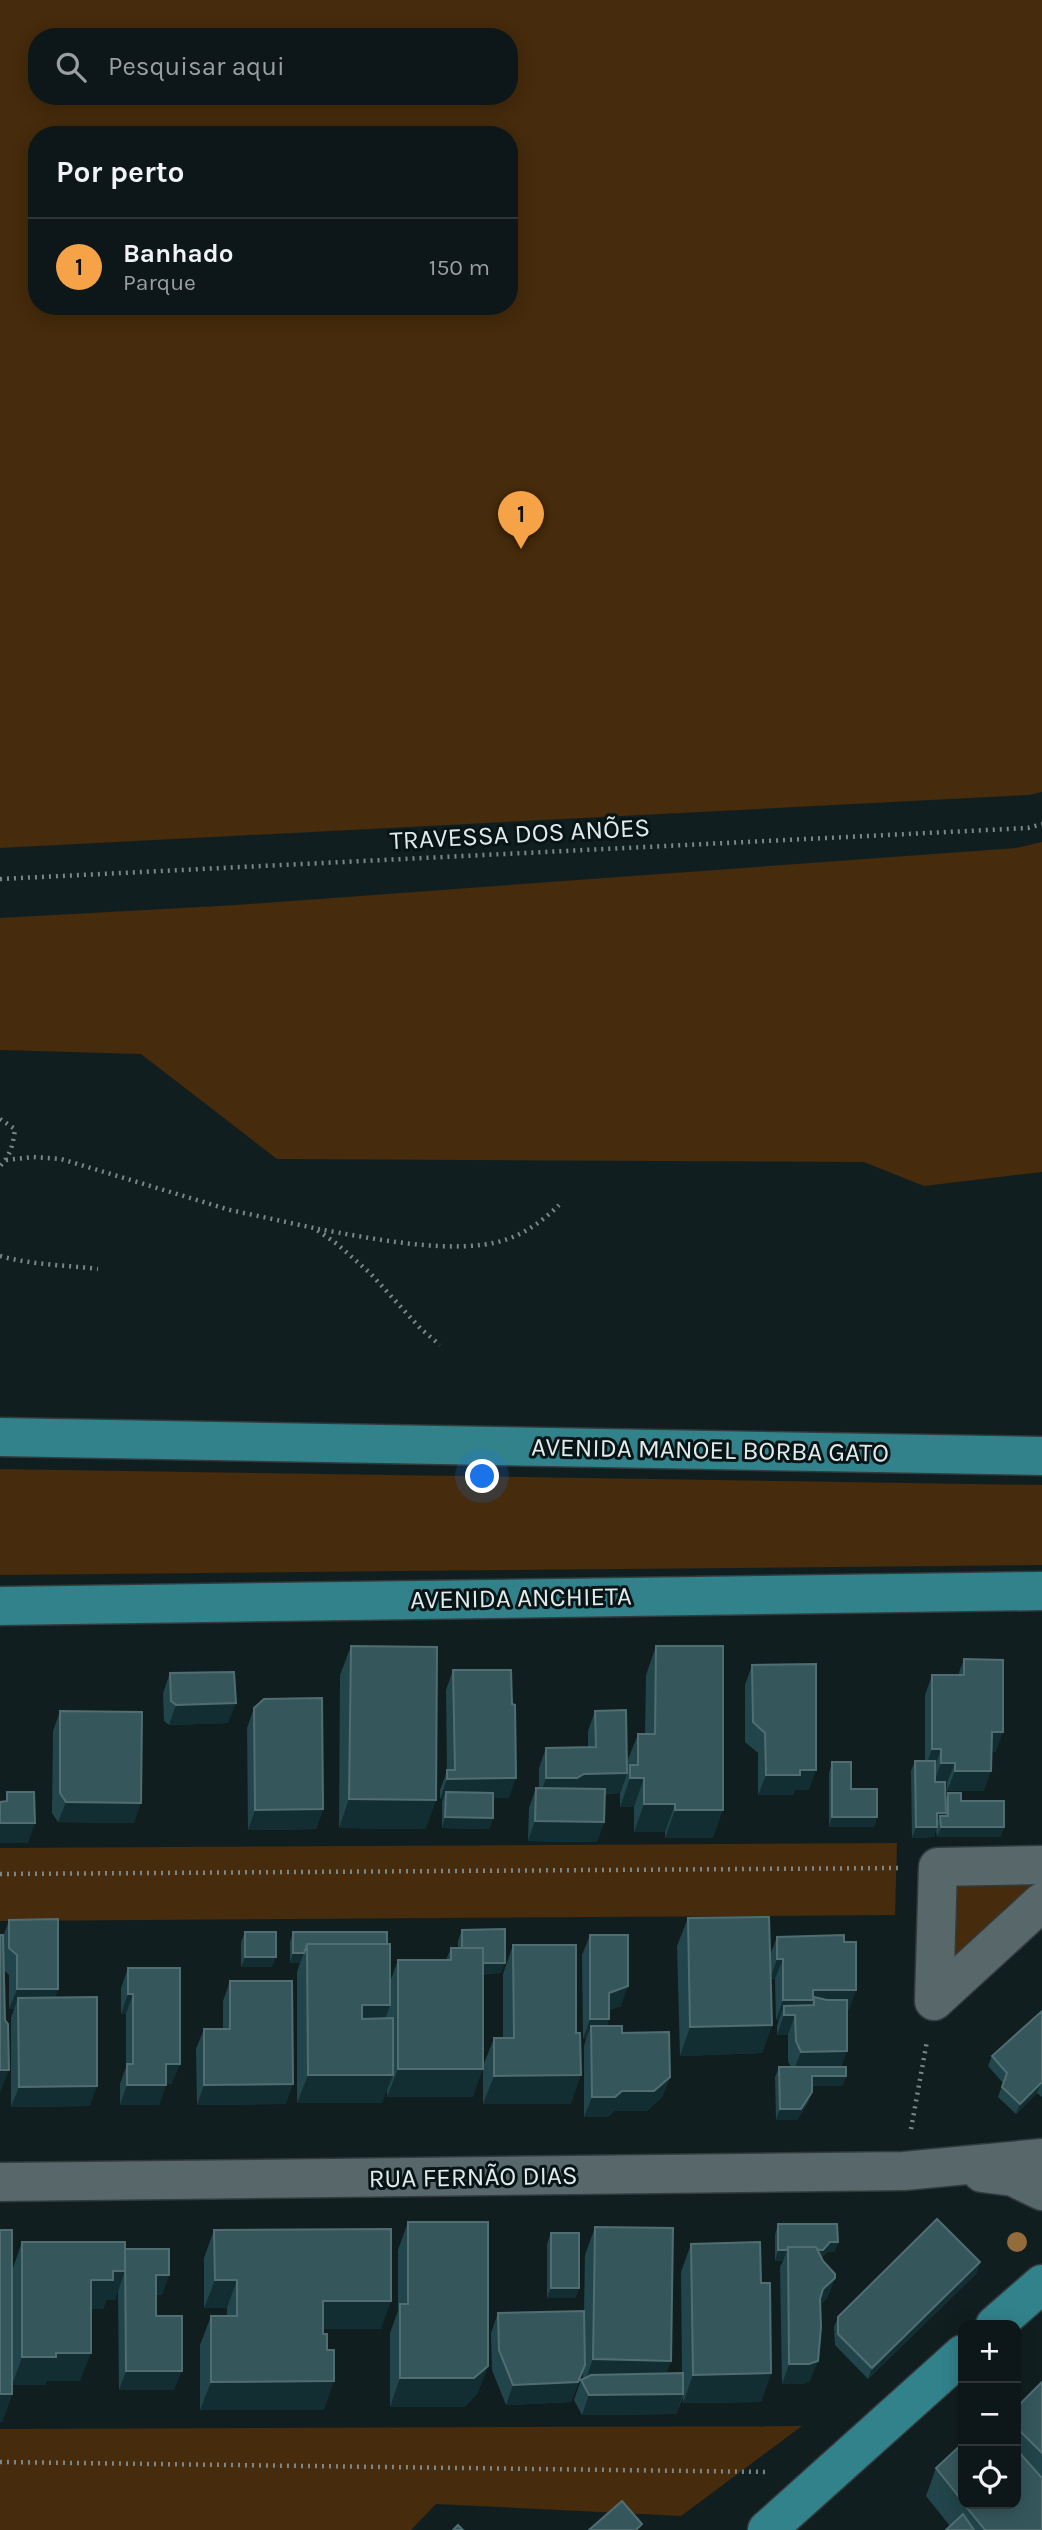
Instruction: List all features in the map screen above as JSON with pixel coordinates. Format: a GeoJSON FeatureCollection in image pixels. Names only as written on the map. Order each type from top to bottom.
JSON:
{"type":"FeatureCollection","features":[{"type":"Feature","properties":{"kind":"main road","name":"AVENIDA MANOEL BORBA GATO"},"geometry":{"type":"LineString","coordinates":[[0,1437],[1042,1456]]}},
{"type":"Feature","properties":{"kind":"main road","name":"AVENIDA ANCHIETA"},"geometry":{"type":"LineString","coordinates":[[0,1606],[1042,1591]]}},
{"type":"Feature","properties":{"kind":"main road"},"geometry":{"type":"LineString","coordinates":[[1001,2320],[1042,2284]]}},
{"type":"Feature","properties":{"kind":"main road"},"geometry":{"type":"LineString","coordinates":[[767,2530],[958,2358]]}},
{"type":"Feature","properties":{"kind":"street"},"geometry":{"type":"LineString","coordinates":[[934,2001],[937,1867],[1042,1865]]}},
{"type":"Feature","properties":{"kind":"street"},"geometry":{"type":"LineString","coordinates":[[934,2001],[1042,1902]]}},
{"type":"Feature","properties":{"kind":"street","name":"RUA FERNÃO DIAS"},"geometry":{"type":"LineString","coordinates":[[0,2182],[904,2171],[1042,2158]]}},
{"type":"Feature","properties":{"kind":"street","name":"RUA FERNÃO DIAS"},"geometry":{"type":"LineString","coordinates":[[945,2168],[1013,2177],[1042,2191]]}},
{"type":"Feature","properties":{"kind":"path","name":"TRAVESSA DOS ANÕES"},"geometry":{"type":"LineString","coordinates":[[0,879],[1028,828],[1042,824]]}},
{"type":"Feature","properties":{"kind":"path"},"geometry":{"type":"LineString","coordinates":[[0,1119],[15,1129],[13,1144],[6,1160],[0,1166]]}},
{"type":"Feature","properties":{"kind":"path"},"geometry":{"type":"LineString","coordinates":[[6,1160],[33,1157],[61,1159],[216,1206],[314,1228],[429,1245],[474,1245],[505,1240],[543,1221],[559,1205]]}},
{"type":"Feature","properties":{"kind":"path"},"geometry":{"type":"LineString","coordinates":[[314,1228],[370,1273],[421,1329],[440,1345]]}},
{"type":"Feature","properties":{"kind":"path"},"geometry":{"type":"LineString","coordinates":[[0,1256],[26,1263],[52,1263],[98,1269]]}},
{"type":"Feature","properties":{"kind":"path"},"geometry":{"type":"LineString","coordinates":[[0,1874],[937,1867]]}},
{"type":"Feature","properties":{"kind":"path"},"geometry":{"type":"LineString","coordinates":[[904,2171],[934,2001]]}},
{"type":"Feature","properties":{"kind":"path"},"geometry":{"type":"LineString","coordinates":[[0,2462],[829,2472]]}},
{"type":"Feature","properties":{"kind":"shaded area"},"geometry":{"type":"Polygon","coordinates":[[[0,0],[1042,0],[1042,792],[1029,795],[0,848],[0,0]]]}},
{"type":"Feature","properties":{"kind":"shaded area"},"geometry":{"type":"Polygon","coordinates":[[[1042,842],[1042,1172],[924,1186],[864,1162],[277,1159],[141,1054],[0,1050],[0,918],[236,905],[1016,848],[1042,842]]]}},
{"type":"Feature","properties":{"kind":"shaded area"},"geometry":{"type":"Polygon","coordinates":[[[0,1469],[1042,1485],[1042,1565],[0,1575],[0,1469]]]}},
{"type":"Feature","properties":{"kind":"shaded area"},"geometry":{"type":"Polygon","coordinates":[[[897,1843],[895,1915],[0,1921],[0,1848],[897,1843]]]}},
{"type":"Feature","properties":{"kind":"shaded area"},"geometry":{"type":"Polygon","coordinates":[[[954,1882],[1037,1884],[954,1958],[954,1882]]]}},
{"type":"Feature","properties":{"kind":"shaded area"},"geometry":{"type":"Polygon","coordinates":[[[802,2426],[681,2516],[436,2504],[411,2530],[0,2530],[0,2429],[802,2426]]]}},
{"type":"Feature","properties":{"kind":"building"},"geometry":{"type":"Polygon","coordinates":[[[351,1646],[437,1647],[436,1800],[349,1799],[351,1646]]]}},
{"type":"Feature","properties":{"kind":"building"},"geometry":{"type":"Polygon","coordinates":[[[656,1646],[723,1646],[723,1810],[675,1810],[675,1804],[644,1804],[644,1778],[630,1778],[630,1765],[638,1765],[638,1734],[655,1734],[656,1646]]]}},
{"type":"Feature","properties":{"kind":"building"},"geometry":{"type":"Polygon","coordinates":[[[964,1659],[1003,1660],[1003,1732],[992,1732],[991,1771],[955,1771],[955,1763],[941,1763],[941,1749],[932,1749],[932,1675],[964,1675],[964,1659]]]}},
{"type":"Feature","properties":{"kind":"building"},"geometry":{"type":"Polygon","coordinates":[[[816,1664],[816,1770],[800,1770],[800,1775],[766,1775],[765,1733],[753,1722],[752,1665],[816,1664]]]}},
{"type":"Feature","properties":{"kind":"building"},"geometry":{"type":"Polygon","coordinates":[[[453,1670],[511,1670],[512,1704],[515,1705],[516,1778],[447,1779],[447,1770],[455,1770],[453,1670]]]}},
{"type":"Feature","properties":{"kind":"building"},"geometry":{"type":"Polygon","coordinates":[[[234,1672],[236,1703],[176,1705],[171,1701],[170,1673],[234,1672]]]}},
{"type":"Feature","properties":{"kind":"building"},"geometry":{"type":"Polygon","coordinates":[[[322,1698],[323,1809],[255,1810],[254,1708],[264,1699],[322,1698]]]}},
{"type":"Feature","properties":{"kind":"building"},"geometry":{"type":"Polygon","coordinates":[[[626,1710],[627,1773],[546,1778],[546,1748],[596,1747],[595,1711],[626,1710]]]}},
{"type":"Feature","properties":{"kind":"building"},"geometry":{"type":"Polygon","coordinates":[[[60,1711],[142,1712],[141,1803],[66,1802],[60,1793],[60,1711]]]}},
{"type":"Feature","properties":{"kind":"building"},"geometry":{"type":"Polygon","coordinates":[[[915,1761],[935,1761],[935,1782],[945,1782],[946,1813],[937,1813],[937,1827],[916,1827],[915,1761]]]}},
{"type":"Feature","properties":{"kind":"building"},"geometry":{"type":"Polygon","coordinates":[[[832,1762],[851,1762],[851,1789],[877,1789],[877,1817],[832,1817],[832,1762]]]}},
{"type":"Feature","properties":{"kind":"building"},"geometry":{"type":"Polygon","coordinates":[[[536,1788],[605,1789],[604,1822],[535,1821],[536,1788]]]}},
{"type":"Feature","properties":{"kind":"building"},"geometry":{"type":"Polygon","coordinates":[[[7,1792],[34,1792],[35,1823],[0,1823],[0,1802],[7,1801],[7,1792]]]}},
{"type":"Feature","properties":{"kind":"building"},"geometry":{"type":"Polygon","coordinates":[[[446,1792],[493,1793],[493,1818],[445,1817],[446,1792]]]}},
{"type":"Feature","properties":{"kind":"building"},"geometry":{"type":"Polygon","coordinates":[[[948,1793],[961,1793],[961,1801],[1004,1801],[1004,1827],[941,1827],[940,1816],[948,1816],[948,1793]]]}},
{"type":"Feature","properties":{"kind":"building"},"geometry":{"type":"Polygon","coordinates":[[[769,1917],[772,2025],[690,2027],[688,1918],[769,1917]]]}},
{"type":"Feature","properties":{"kind":"building"},"geometry":{"type":"Polygon","coordinates":[[[58,1919],[58,1989],[17,1989],[17,1955],[9,1948],[9,1920],[58,1919]]]}},
{"type":"Feature","properties":{"kind":"building"},"geometry":{"type":"Polygon","coordinates":[[[505,1929],[505,1963],[483,1963],[483,1948],[462,1948],[462,1930],[505,1929]]]}},
{"type":"Feature","properties":{"kind":"building"},"geometry":{"type":"Polygon","coordinates":[[[245,1932],[276,1932],[276,1957],[245,1957],[245,1932]]]}},
{"type":"Feature","properties":{"kind":"building"},"geometry":{"type":"Polygon","coordinates":[[[293,1932],[387,1932],[387,1944],[307,1944],[304,1953],[293,1953],[293,1932]]]}},
{"type":"Feature","properties":{"kind":"building"},"geometry":{"type":"Polygon","coordinates":[[[0,1935],[3,1935],[9,2070],[0,2070],[0,1935]]]}},
{"type":"Feature","properties":{"kind":"building"},"geometry":{"type":"Polygon","coordinates":[[[590,1935],[628,1935],[628,1986],[609,1993],[609,2019],[590,2019],[590,1935]]]}},
{"type":"Feature","properties":{"kind":"building"},"geometry":{"type":"Polygon","coordinates":[[[844,1935],[844,1942],[856,1942],[856,1990],[813,1990],[813,2000],[783,2000],[783,1959],[777,1959],[777,1937],[844,1935]]]}},
{"type":"Feature","properties":{"kind":"building"},"geometry":{"type":"Polygon","coordinates":[[[307,1944],[390,1944],[390,2005],[362,2005],[362,2019],[393,2018],[393,2075],[308,2075],[307,1944]]]}},
{"type":"Feature","properties":{"kind":"building"},"geometry":{"type":"Polygon","coordinates":[[[513,1945],[576,1945],[576,2033],[580,2033],[581,2075],[494,2076],[494,2038],[514,2038],[513,1945]]]}},
{"type":"Feature","properties":{"kind":"building"},"geometry":{"type":"Polygon","coordinates":[[[451,1948],[483,1948],[483,2069],[398,2069],[398,1960],[451,1960],[451,1948]]]}},
{"type":"Feature","properties":{"kind":"building"},"geometry":{"type":"Polygon","coordinates":[[[128,1968],[180,1968],[180,2064],[166,2064],[166,2085],[127,2085],[127,2064],[133,2064],[133,1994],[128,1994],[128,1968]]]}},
{"type":"Feature","properties":{"kind":"building"},"geometry":{"type":"Polygon","coordinates":[[[230,1981],[292,1981],[293,2084],[204,2085],[204,2029],[230,2029],[230,1981]]]}},
{"type":"Feature","properties":{"kind":"building"},"geometry":{"type":"Polygon","coordinates":[[[97,1997],[97,2086],[19,2087],[18,1998],[97,1997]]]}},
{"type":"Feature","properties":{"kind":"building"},"geometry":{"type":"Polygon","coordinates":[[[814,1997],[847,2000],[847,2051],[801,2052],[796,2041],[795,2015],[784,2015],[784,2006],[814,2005],[814,1997]]]}},
{"type":"Feature","properties":{"kind":"building"},"geometry":{"type":"Polygon","coordinates":[[[1042,2011],[1042,2083],[1020,2104],[1002,2087],[1007,2073],[992,2056],[1042,2011]]]}},
{"type":"Feature","properties":{"kind":"building"},"geometry":{"type":"Polygon","coordinates":[[[591,2026],[622,2026],[622,2033],[669,2032],[670,2077],[654,2091],[622,2091],[615,2097],[592,2097],[591,2026]]]}},
{"type":"Feature","properties":{"kind":"building"},"geometry":{"type":"Polygon","coordinates":[[[779,2067],[846,2067],[846,2076],[812,2076],[812,2092],[801,2109],[780,2109],[779,2067]]]}},
{"type":"Feature","properties":{"kind":"building"},"geometry":{"type":"Polygon","coordinates":[[[937,2219],[980,2262],[872,2368],[838,2334],[838,2317],[937,2219]]]}},
{"type":"Feature","properties":{"kind":"building"},"geometry":{"type":"Polygon","coordinates":[[[408,2222],[488,2222],[488,2366],[474,2378],[400,2378],[400,2304],[408,2304],[408,2222]]]}},
{"type":"Feature","properties":{"kind":"building"},"geometry":{"type":"Polygon","coordinates":[[[778,2224],[837,2224],[838,2242],[830,2242],[823,2250],[816,2247],[788,2247],[787,2250],[778,2250],[778,2224]]]}},
{"type":"Feature","properties":{"kind":"building"},"geometry":{"type":"Polygon","coordinates":[[[595,2227],[673,2228],[671,2361],[593,2359],[595,2227]]]}},
{"type":"Feature","properties":{"kind":"building"},"geometry":{"type":"Polygon","coordinates":[[[391,2229],[391,2301],[323,2301],[323,2334],[327,2334],[327,2350],[334,2350],[334,2381],[211,2382],[211,2316],[237,2316],[237,2280],[215,2280],[214,2230],[391,2229]]]}},
{"type":"Feature","properties":{"kind":"building"},"geometry":{"type":"Polygon","coordinates":[[[0,2230],[12,2230],[12,2394],[0,2394],[0,2230]]]}},
{"type":"Feature","properties":{"kind":"building"},"geometry":{"type":"Polygon","coordinates":[[[551,2233],[579,2233],[579,2288],[551,2288],[551,2233]]]}},
{"type":"Feature","properties":{"kind":"building"},"geometry":{"type":"Polygon","coordinates":[[[22,2242],[125,2242],[125,2271],[113,2271],[113,2280],[91,2280],[91,2353],[22,2357],[22,2242]]]}},
{"type":"Feature","properties":{"kind":"building"},"geometry":{"type":"Polygon","coordinates":[[[760,2242],[761,2283],[770,2283],[771,2373],[693,2375],[691,2244],[760,2242]]]}},
{"type":"Feature","properties":{"kind":"building"},"geometry":{"type":"Polygon","coordinates":[[[788,2247],[816,2247],[823,2261],[835,2274],[835,2278],[823,2289],[820,2299],[818,2361],[809,2364],[789,2364],[788,2247]]]}},
{"type":"Feature","properties":{"kind":"building"},"geometry":{"type":"Polygon","coordinates":[[[125,2249],[169,2249],[169,2275],[156,2275],[156,2316],[182,2316],[182,2371],[126,2371],[125,2249]]]}},
{"type":"Feature","properties":{"kind":"building"},"geometry":{"type":"Polygon","coordinates":[[[584,2311],[585,2365],[578,2382],[513,2385],[499,2350],[498,2313],[584,2311]]]}},
{"type":"Feature","properties":{"kind":"building"},"geometry":{"type":"Polygon","coordinates":[[[683,2373],[683,2394],[589,2395],[581,2380],[591,2375],[683,2373]]]}},
{"type":"Feature","properties":{"kind":"building"},"geometry":{"type":"Polygon","coordinates":[[[1042,2382],[1042,2453],[1021,2432],[1021,2403],[1042,2382]]]}},
{"type":"Feature","properties":{"kind":"building"},"geometry":{"type":"Polygon","coordinates":[[[958,2448],[958,2496],[936,2468],[958,2448]]]}},
{"type":"Feature","properties":{"kind":"building"},"geometry":{"type":"Polygon","coordinates":[[[1021,2455],[1042,2478],[1042,2530],[985,2530],[968,2509],[1021,2509],[1021,2455]]]}},
{"type":"Feature","properties":{"kind":"building"},"geometry":{"type":"Polygon","coordinates":[[[622,2501],[642,2524],[636,2530],[589,2530],[622,2501]]]}},
{"type":"Feature","properties":{"kind":"building"},"geometry":{"type":"Polygon","coordinates":[[[963,2514],[974,2530],[946,2530],[963,2514]]]}},
{"type":"Feature","properties":{"kind":"place","name":"Banhado"},"geometry":{"type":"Point","coordinates":[521,549]}}]}
